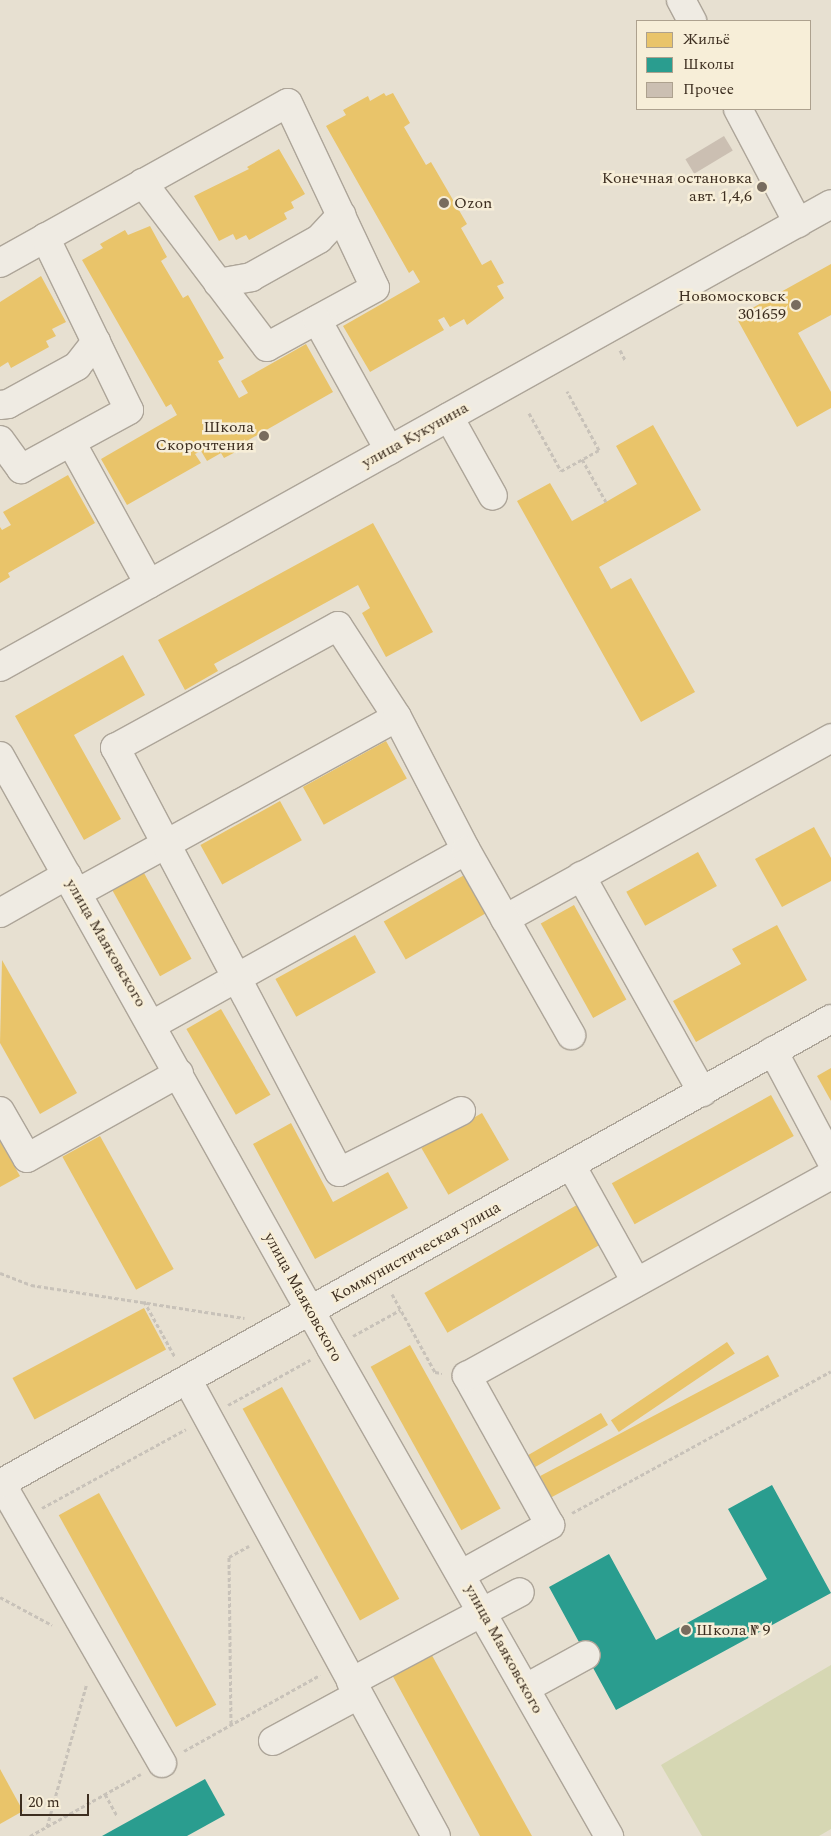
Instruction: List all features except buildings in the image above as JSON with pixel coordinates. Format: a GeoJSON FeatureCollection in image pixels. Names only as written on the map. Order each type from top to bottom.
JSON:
{"type":"FeatureCollection","features":[{"type":"Feature","properties":{"kind":"street"},"geometry":{"type":"LineString","coordinates":[[681,0],[691,20]]}},
{"type":"Feature","properties":{"kind":"street"},"geometry":{"type":"LineString","coordinates":[[0,262],[45,237],[288,103],[375,288],[267,347],[143,183]]}},
{"type":"Feature","properties":{"kind":"street"},"geometry":{"type":"LineString","coordinates":[[739,110],[798,223]]}},
{"type":"Feature","properties":{"kind":"street","name":"улица Кукунина"},"geometry":{"type":"LineString","coordinates":[[0,667],[831,204]]}},
{"type":"Feature","properties":{"kind":"street"},"geometry":{"type":"LineString","coordinates":[[218,282],[251,277],[319,239],[341,215]]}},
{"type":"Feature","properties":{"kind":"street"},"geometry":{"type":"LineString","coordinates":[[0,440],[21,469],[129,410],[45,237]]}},
{"type":"Feature","properties":{"kind":"street"},"geometry":{"type":"LineString","coordinates":[[317,320],[389,450]]}},
{"type":"Feature","properties":{"kind":"street"},"geometry":{"type":"LineString","coordinates":[[0,405],[8,404],[77,366],[96,342]]}},
{"type":"Feature","properties":{"kind":"street"},"geometry":{"type":"LineString","coordinates":[[449,416],[493,496]]}},
{"type":"Feature","properties":{"kind":"street"},"geometry":{"type":"LineString","coordinates":[[71,442],[149,584]]}},
{"type":"Feature","properties":{"kind":"street"},"geometry":{"type":"LineString","coordinates":[[461,1111],[339,1172],[115,748],[338,626],[397,717],[466,850],[571,1035]]}},
{"type":"Feature","properties":{"kind":"street"},"geometry":{"type":"LineString","coordinates":[[0,913],[166,844],[397,717]]}},
{"type":"Feature","properties":{"kind":"street"},"geometry":{"type":"LineString","coordinates":[[505,919],[831,738]]}},
{"type":"Feature","properties":{"kind":"street","name":"улица Маяковского"},"geometry":{"type":"LineString","coordinates":[[0,756],[179,1073],[310,1312],[462,1574],[609,1836]]}},
{"type":"Feature","properties":{"kind":"street"},"geometry":{"type":"LineString","coordinates":[[152,1025],[466,850]]}},
{"type":"Feature","properties":{"kind":"street"},"geometry":{"type":"LineString","coordinates":[[582,876],[702,1092]]}},
{"type":"Feature","properties":{"kind":"street","name":"Коммунистическая улица"},"geometry":{"type":"LineString","coordinates":[[1,1484],[188,1381],[831,1019]]}},
{"type":"Feature","properties":{"kind":"street"},"geometry":{"type":"LineString","coordinates":[[773,1052],[831,1160]]}},
{"type":"Feature","properties":{"kind":"street"},"geometry":{"type":"LineString","coordinates":[[0,1111],[27,1158],[179,1073]]}},
{"type":"Feature","properties":{"kind":"street"},"geometry":{"type":"LineString","coordinates":[[571,1165],[636,1282]]}},
{"type":"Feature","properties":{"kind":"street"},"geometry":{"type":"LineString","coordinates":[[462,1574],[550,1525],[467,1376],[831,1175]]}},
{"type":"Feature","properties":{"kind":"street"},"geometry":{"type":"LineString","coordinates":[[188,1381],[436,1836]]}},
{"type":"Feature","properties":{"kind":"street"},"geometry":{"type":"LineString","coordinates":[[1,1484],[162,1763]]}},
{"type":"Feature","properties":{"kind":"street"},"geometry":{"type":"LineString","coordinates":[[273,1741],[355,1689],[483,1612],[520,1592]]}},
{"type":"Feature","properties":{"kind":"street"},"geometry":{"type":"LineString","coordinates":[[526,1688],[586,1655]]}},
{"type":"Feature","properties":{"kind":"path"},"geometry":{"type":"LineString","coordinates":[[529,413],[561,471],[582,460],[599,450],[567,392]]}},
{"type":"Feature","properties":{"kind":"path"},"geometry":{"type":"LineString","coordinates":[[582,460],[606,502]]}},
{"type":"Feature","properties":{"kind":"path"},"geometry":{"type":"LineString","coordinates":[[381,1272],[435,1372],[467,1376]]}},
{"type":"Feature","properties":{"kind":"path"},"geometry":{"type":"LineString","coordinates":[[0,1273],[31,1285],[247,1318]]}},
{"type":"Feature","properties":{"kind":"path"},"geometry":{"type":"LineString","coordinates":[[143,1301],[188,1381]]}},
{"type":"Feature","properties":{"kind":"path"},"geometry":{"type":"LineString","coordinates":[[550,1525],[831,1371]]}},
{"type":"Feature","properties":{"kind":"path"},"geometry":{"type":"LineString","coordinates":[[231,1724],[229,1557],[271,1535]]}},
{"type":"Feature","properties":{"kind":"path"},"geometry":{"type":"LineString","coordinates":[[0,1597],[56,1627]]}},
{"type":"Feature","properties":{"kind":"path"},"geometry":{"type":"LineString","coordinates":[[47,1826],[97,1649]]}},
{"type":"Feature","properties":{"kind":"path"},"geometry":{"type":"LineString","coordinates":[[105,1794],[117,1816]]}},
{"type":"Feature","properties":{"kind":"green space"},"geometry":{"type":"Polygon","coordinates":[[[831,1665],[831,1829],[819,1836],[702,1836],[661,1765],[831,1665]]]}},
{"type":"Feature","properties":{"kind":"place","name":"Конечная остановка авт. 1,4,6"},"geometry":{"type":"Point","coordinates":[762,187]}},
{"type":"Feature","properties":{"kind":"place","name":"Ozon"},"geometry":{"type":"Point","coordinates":[444,203]}},
{"type":"Feature","properties":{"kind":"place","name":"Новомосковск 301659"},"geometry":{"type":"Point","coordinates":[796,305]}},
{"type":"Feature","properties":{"kind":"place","name":"Школа Скорочтения"},"geometry":{"type":"Point","coordinates":[264,436]}},
{"type":"Feature","properties":{"kind":"place","name":"Школа № 9"},"geometry":{"type":"Point","coordinates":[686,1630]}}]}
